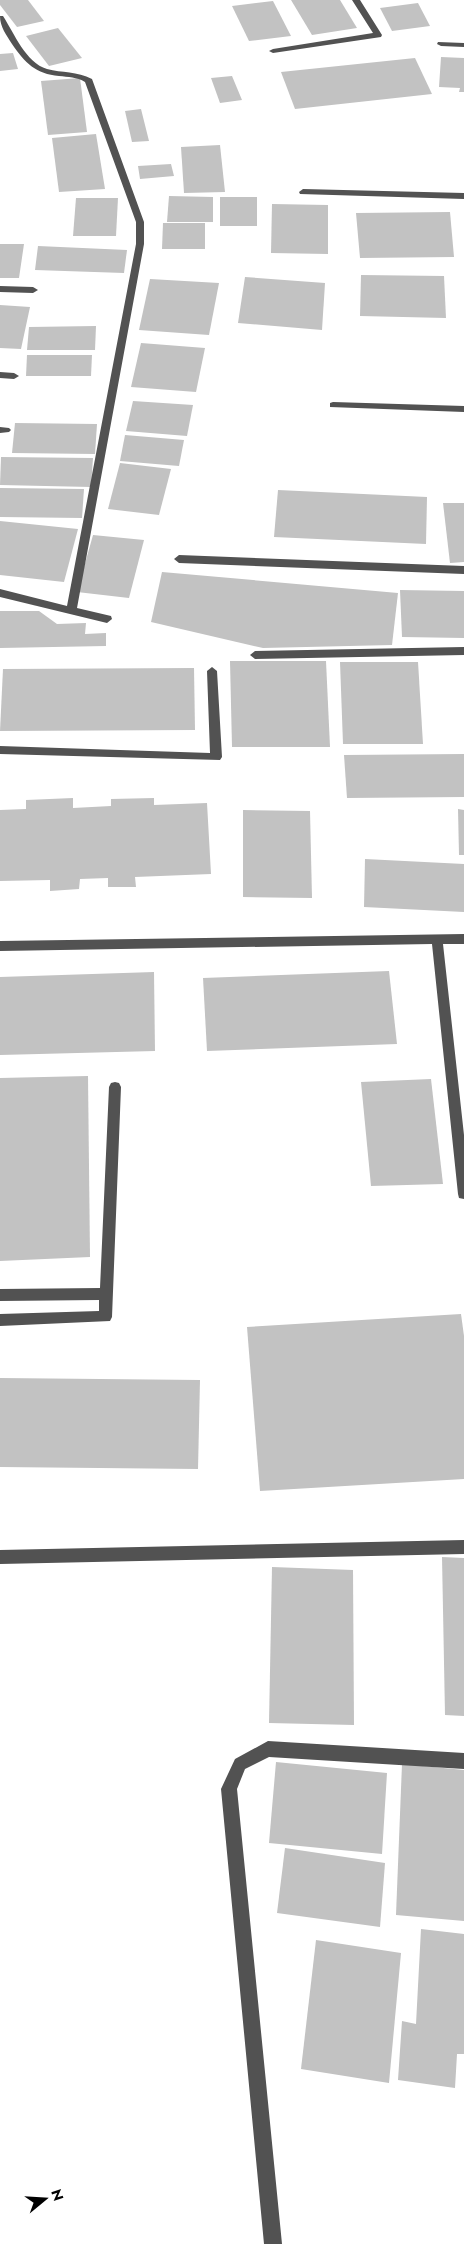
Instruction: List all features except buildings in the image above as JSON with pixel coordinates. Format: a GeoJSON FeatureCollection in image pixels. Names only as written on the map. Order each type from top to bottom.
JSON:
{"type":"FeatureCollection","features":[{"type":"Feature","properties":{"kind":"street"},"geometry":{"type":"LineString","coordinates":[[273,51],[378,35],[356,0]]}},
{"type":"Feature","properties":{"kind":"street"},"geometry":{"type":"LineString","coordinates":[[0,18],[31,64],[41,70],[82,76],[89,81],[140,222],[140,244],[72,609]]}},
{"type":"Feature","properties":{"kind":"street"},"geometry":{"type":"LineString","coordinates":[[441,44],[464,46]]}},
{"type":"Feature","properties":{"kind":"street"},"geometry":{"type":"LineString","coordinates":[[303,192],[464,196]]}},
{"type":"Feature","properties":{"kind":"street"},"geometry":{"type":"LineString","coordinates":[[0,289],[33,290]]}},
{"type":"Feature","properties":{"kind":"street"},"geometry":{"type":"LineString","coordinates":[[0,375],[14,376]]}},
{"type":"Feature","properties":{"kind":"street"},"geometry":{"type":"LineString","coordinates":[[333,405],[464,409]]}},
{"type":"Feature","properties":{"kind":"street"},"geometry":{"type":"LineString","coordinates":[[179,559],[464,570]]}},
{"type":"Feature","properties":{"kind":"street"},"geometry":{"type":"LineString","coordinates":[[0,593],[107,619]]}},
{"type":"Feature","properties":{"kind":"street"},"geometry":{"type":"LineString","coordinates":[[255,655],[464,651]]}},
{"type":"Feature","properties":{"kind":"street"},"geometry":{"type":"LineString","coordinates":[[0,750],[216,757],[212,671]]}},
{"type":"Feature","properties":{"kind":"street"},"geometry":{"type":"LineString","coordinates":[[437,940],[464,1194]]}},
{"type":"Feature","properties":{"kind":"street"},"geometry":{"type":"LineString","coordinates":[[0,946],[464,940]]}},
{"type":"Feature","properties":{"kind":"street"},"geometry":{"type":"LineString","coordinates":[[0,1320],[105,1318],[115,1087]]}},
{"type":"Feature","properties":{"kind":"street"},"geometry":{"type":"LineString","coordinates":[[0,1295],[106,1294]]}},
{"type":"Feature","properties":{"kind":"street"},"geometry":{"type":"LineString","coordinates":[[0,1557],[464,1547]]}},
{"type":"Feature","properties":{"kind":"street"},"geometry":{"type":"LineString","coordinates":[[273,2244],[229,1789],[240,1764],[268,1749],[464,1761]]}}]}
